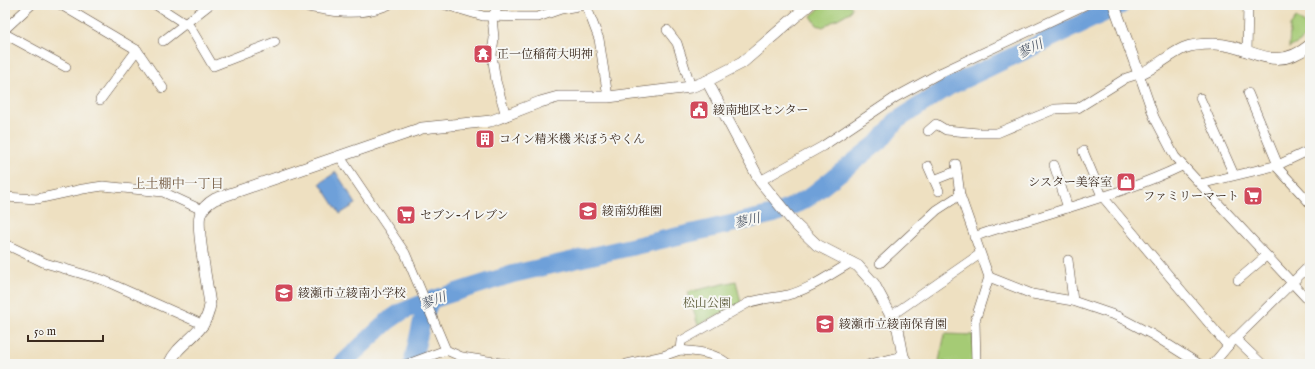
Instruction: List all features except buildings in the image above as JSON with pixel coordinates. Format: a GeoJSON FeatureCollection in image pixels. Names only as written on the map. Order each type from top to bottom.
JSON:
{"type":"FeatureCollection","features":[{"type":"Feature","properties":{"kind":"street"},"geometry":{"type":"LineString","coordinates":[[5,29],[31,5]]}},
{"type":"Feature","properties":{"kind":"street"},"geometry":{"type":"LineString","coordinates":[[60,5],[137,50],[163,88]]}},
{"type":"Feature","properties":{"kind":"street"},"geometry":{"type":"LineString","coordinates":[[156,5],[190,27],[213,66],[275,42]]}},
{"type":"Feature","properties":{"kind":"street"},"geometry":{"type":"LineString","coordinates":[[163,41],[209,5]]}},
{"type":"Feature","properties":{"kind":"street"},"geometry":{"type":"LineString","coordinates":[[297,5],[309,6],[334,12],[353,13],[373,11],[388,5]]}},
{"type":"Feature","properties":{"kind":"street"},"geometry":{"type":"LineString","coordinates":[[446,5],[461,7],[492,17],[538,17],[561,9],[585,5],[599,38],[608,97]]}},
{"type":"Feature","properties":{"kind":"street"},"geometry":{"type":"LineString","coordinates":[[498,5],[492,17],[494,38],[493,63],[506,116]]}},
{"type":"Feature","properties":{"kind":"street"},"geometry":{"type":"LineString","coordinates":[[169,364],[176,353],[204,325],[208,316],[210,305],[199,224],[202,210],[215,199],[422,128],[484,122],[506,116],[540,102],[558,97],[608,97],[691,87],[707,81],[742,63],[809,5]]}},
{"type":"Feature","properties":{"kind":"street"},"geometry":{"type":"LineString","coordinates":[[760,181],[823,146],[896,97],[942,72],[1085,5]]}},
{"type":"Feature","properties":{"kind":"street"},"geometry":{"type":"LineString","coordinates":[[1114,5],[1154,117],[1169,146],[1182,166],[1310,302]]}},
{"type":"Feature","properties":{"kind":"street"},"geometry":{"type":"LineString","coordinates":[[1247,52],[1248,5]]}},
{"type":"Feature","properties":{"kind":"street"},"geometry":{"type":"LineString","coordinates":[[667,30],[677,43],[691,87]]}},
{"type":"Feature","properties":{"kind":"street"},"geometry":{"type":"LineString","coordinates":[[5,34],[66,67]]}},
{"type":"Feature","properties":{"kind":"street"},"geometry":{"type":"LineString","coordinates":[[928,130],[936,124],[946,130],[997,133],[1055,109],[1078,108],[1126,78],[1153,68],[1186,47],[1216,44],[1230,46],[1260,57],[1276,58],[1290,57],[1310,45]]}},
{"type":"Feature","properties":{"kind":"street"},"geometry":{"type":"LineString","coordinates":[[100,100],[137,50]]}},
{"type":"Feature","properties":{"kind":"street"},"geometry":{"type":"LineString","coordinates":[[707,81],[760,181],[794,223],[817,245],[852,262],[861,269],[874,284],[892,315],[898,329],[905,360],[870,364]]}},
{"type":"Feature","properties":{"kind":"street"},"geometry":{"type":"LineString","coordinates":[[1248,93],[1276,165],[1309,202],[1310,200]]}},
{"type":"Feature","properties":{"kind":"street"},"geometry":{"type":"LineString","coordinates":[[1200,98],[1234,175]]}},
{"type":"Feature","properties":{"kind":"street"},"geometry":{"type":"LineString","coordinates":[[1200,184],[1276,165],[1310,150]]}},
{"type":"Feature","properties":{"kind":"street"},"geometry":{"type":"LineString","coordinates":[[1083,151],[1102,196],[1228,346]]}},
{"type":"Feature","properties":{"kind":"street"},"geometry":{"type":"LineString","coordinates":[[340,156],[405,253],[446,350]]}},
{"type":"Feature","properties":{"kind":"street"},"geometry":{"type":"LineString","coordinates":[[1054,165],[1068,208]]}},
{"type":"Feature","properties":{"kind":"street"},"geometry":{"type":"LineString","coordinates":[[928,166],[939,191]]}},
{"type":"Feature","properties":{"kind":"street"},"geometry":{"type":"LineString","coordinates":[[974,237],[994,228],[1068,208],[1153,179],[1182,166]]}},
{"type":"Feature","properties":{"kind":"street"},"geometry":{"type":"LineString","coordinates":[[934,180],[956,168],[960,195],[989,277],[975,321],[976,364]]}},
{"type":"Feature","properties":{"kind":"street"},"geometry":{"type":"LineString","coordinates":[[5,197],[37,199],[103,186],[163,192],[202,210]]}},
{"type":"Feature","properties":{"kind":"street"},"geometry":{"type":"LineString","coordinates":[[880,262],[937,210],[960,195]]}},
{"type":"Feature","properties":{"kind":"street"},"geometry":{"type":"LineString","coordinates":[[5,244],[45,263],[103,280],[204,325]]}},
{"type":"Feature","properties":{"kind":"street"},"geometry":{"type":"LineString","coordinates":[[892,315],[980,254]]}},
{"type":"Feature","properties":{"kind":"street"},"geometry":{"type":"LineString","coordinates":[[1238,280],[1266,256]]}},
{"type":"Feature","properties":{"kind":"street"},"geometry":{"type":"LineString","coordinates":[[1068,260],[1073,301]]}},
{"type":"Feature","properties":{"kind":"street"},"geometry":{"type":"LineString","coordinates":[[680,350],[681,341],[748,303],[758,299],[789,295],[839,271],[852,262]]}},
{"type":"Feature","properties":{"kind":"street"},"geometry":{"type":"LineString","coordinates":[[1213,364],[1228,346],[1310,265]]}},
{"type":"Feature","properties":{"kind":"street"},"geometry":{"type":"LineString","coordinates":[[989,277],[1032,294],[1073,301],[1117,316],[1153,335],[1199,364]]}},
{"type":"Feature","properties":{"kind":"street"},"geometry":{"type":"LineString","coordinates":[[1236,339],[1262,364]]}},
{"type":"Feature","properties":{"kind":"street"},"geometry":{"type":"LineString","coordinates":[[408,364],[446,350],[462,357],[507,364]]}},
{"type":"Feature","properties":{"kind":"street"},"geometry":{"type":"LineString","coordinates":[[627,364],[664,360],[680,350],[704,352],[718,356],[728,364]]}},
{"type":"Feature","properties":{"kind":"green space"},"geometry":{"type":"Polygon","coordinates":[[[823,5],[850,5],[852,7],[850,12],[823,27],[817,25],[811,16],[823,5]]]}},
{"type":"Feature","properties":{"kind":"green space"},"geometry":{"type":"Polygon","coordinates":[[[1296,18],[1310,28],[1310,32],[1300,42],[1289,48],[1290,26],[1296,18]]]}},
{"type":"Feature","properties":{"kind":"green space","name":"松山公園"},"geometry":{"type":"Polygon","coordinates":[[[736,281],[741,303],[698,325],[688,292],[736,281]]]}},
{"type":"Feature","properties":{"kind":"green space"},"geometry":{"type":"Polygon","coordinates":[[[945,334],[973,335],[974,364],[952,364],[939,361],[945,334]]]}},
{"type":"Feature","properties":{"kind":"water"},"geometry":{"type":"Polygon","coordinates":[[[336,172],[356,204],[340,214],[320,183],[336,172]]]}},
{"type":"Feature","properties":{"kind":"waterway","name":"蓼川"},"geometry":{"type":"LineString","coordinates":[[342,364],[388,321],[401,312],[431,300],[513,274],[774,214],[793,206],[808,198],[880,141],[896,121],[950,86],[1121,5]]}},
{"type":"Feature","properties":{"kind":"waterway"},"geometry":{"type":"LineString","coordinates":[[412,364],[422,321],[431,300]]}},
{"type":"Feature","properties":{"kind":"place","name":"正一位稲荷大明神"},"geometry":{"type":"Point","coordinates":[483,54]}},
{"type":"Feature","properties":{"kind":"place","name":"綾南地区センター"},"geometry":{"type":"Point","coordinates":[699,110]}},
{"type":"Feature","properties":{"kind":"place","name":"コイン精米機 米ぼうやくん"},"geometry":{"type":"Point","coordinates":[485,139]}},
{"type":"Feature","properties":{"kind":"place","name":"シスター美容室"},"geometry":{"type":"Point","coordinates":[1126,182]}},
{"type":"Feature","properties":{"kind":"place","name":"ファミリーマート"},"geometry":{"type":"Point","coordinates":[1253,196]}},
{"type":"Feature","properties":{"kind":"place","name":"綾南幼稚園"},"geometry":{"type":"Point","coordinates":[588,211]}},
{"type":"Feature","properties":{"kind":"place","name":"セブン-イレブン"},"geometry":{"type":"Point","coordinates":[406,215]}},
{"type":"Feature","properties":{"kind":"place","name":"綾瀬市立綾南小学校"},"geometry":{"type":"Point","coordinates":[284,293]}},
{"type":"Feature","properties":{"kind":"place","name":"綾瀬市立綾南保育園"},"geometry":{"type":"Point","coordinates":[825,324]}},
{"type":"Feature","properties":{"kind":"district","name":"上土棚中一丁目"},"geometry":{"type":"Point","coordinates":[178,183]}}]}
